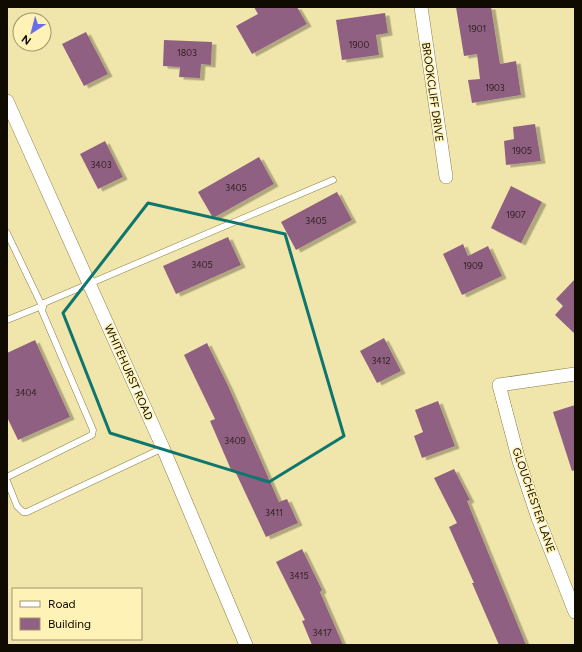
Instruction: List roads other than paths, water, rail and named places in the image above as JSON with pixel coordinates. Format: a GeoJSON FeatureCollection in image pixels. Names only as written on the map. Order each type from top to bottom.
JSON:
{"type":"FeatureCollection","features":[{"type":"Feature","properties":{"kind":"street","name":"BROOKCLIFF DRIVE"},"geometry":{"type":"LineString","coordinates":[[421,7],[446,177]]}},
{"type":"Feature","properties":{"kind":"street","name":"WHITEHURST ROAD"},"geometry":{"type":"LineString","coordinates":[[7,101],[163,448],[246,645]]}},
{"type":"Feature","properties":{"kind":"street","name":"GLOUCHESTER LANE"},"geometry":{"type":"LineString","coordinates":[[575,374],[499,386],[519,461],[538,518],[575,612]]}},
{"type":"Feature","properties":{"kind":"lane"},"geometry":{"type":"LineString","coordinates":[[7,320],[333,180]]}},
{"type":"Feature","properties":{"kind":"lane"},"geometry":{"type":"LineString","coordinates":[[7,233],[42,306],[42,311],[93,430],[92,435],[7,477]]}},
{"type":"Feature","properties":{"kind":"lane"},"geometry":{"type":"LineString","coordinates":[[7,481],[17,506],[23,512],[28,512],[163,448]]}}]}
